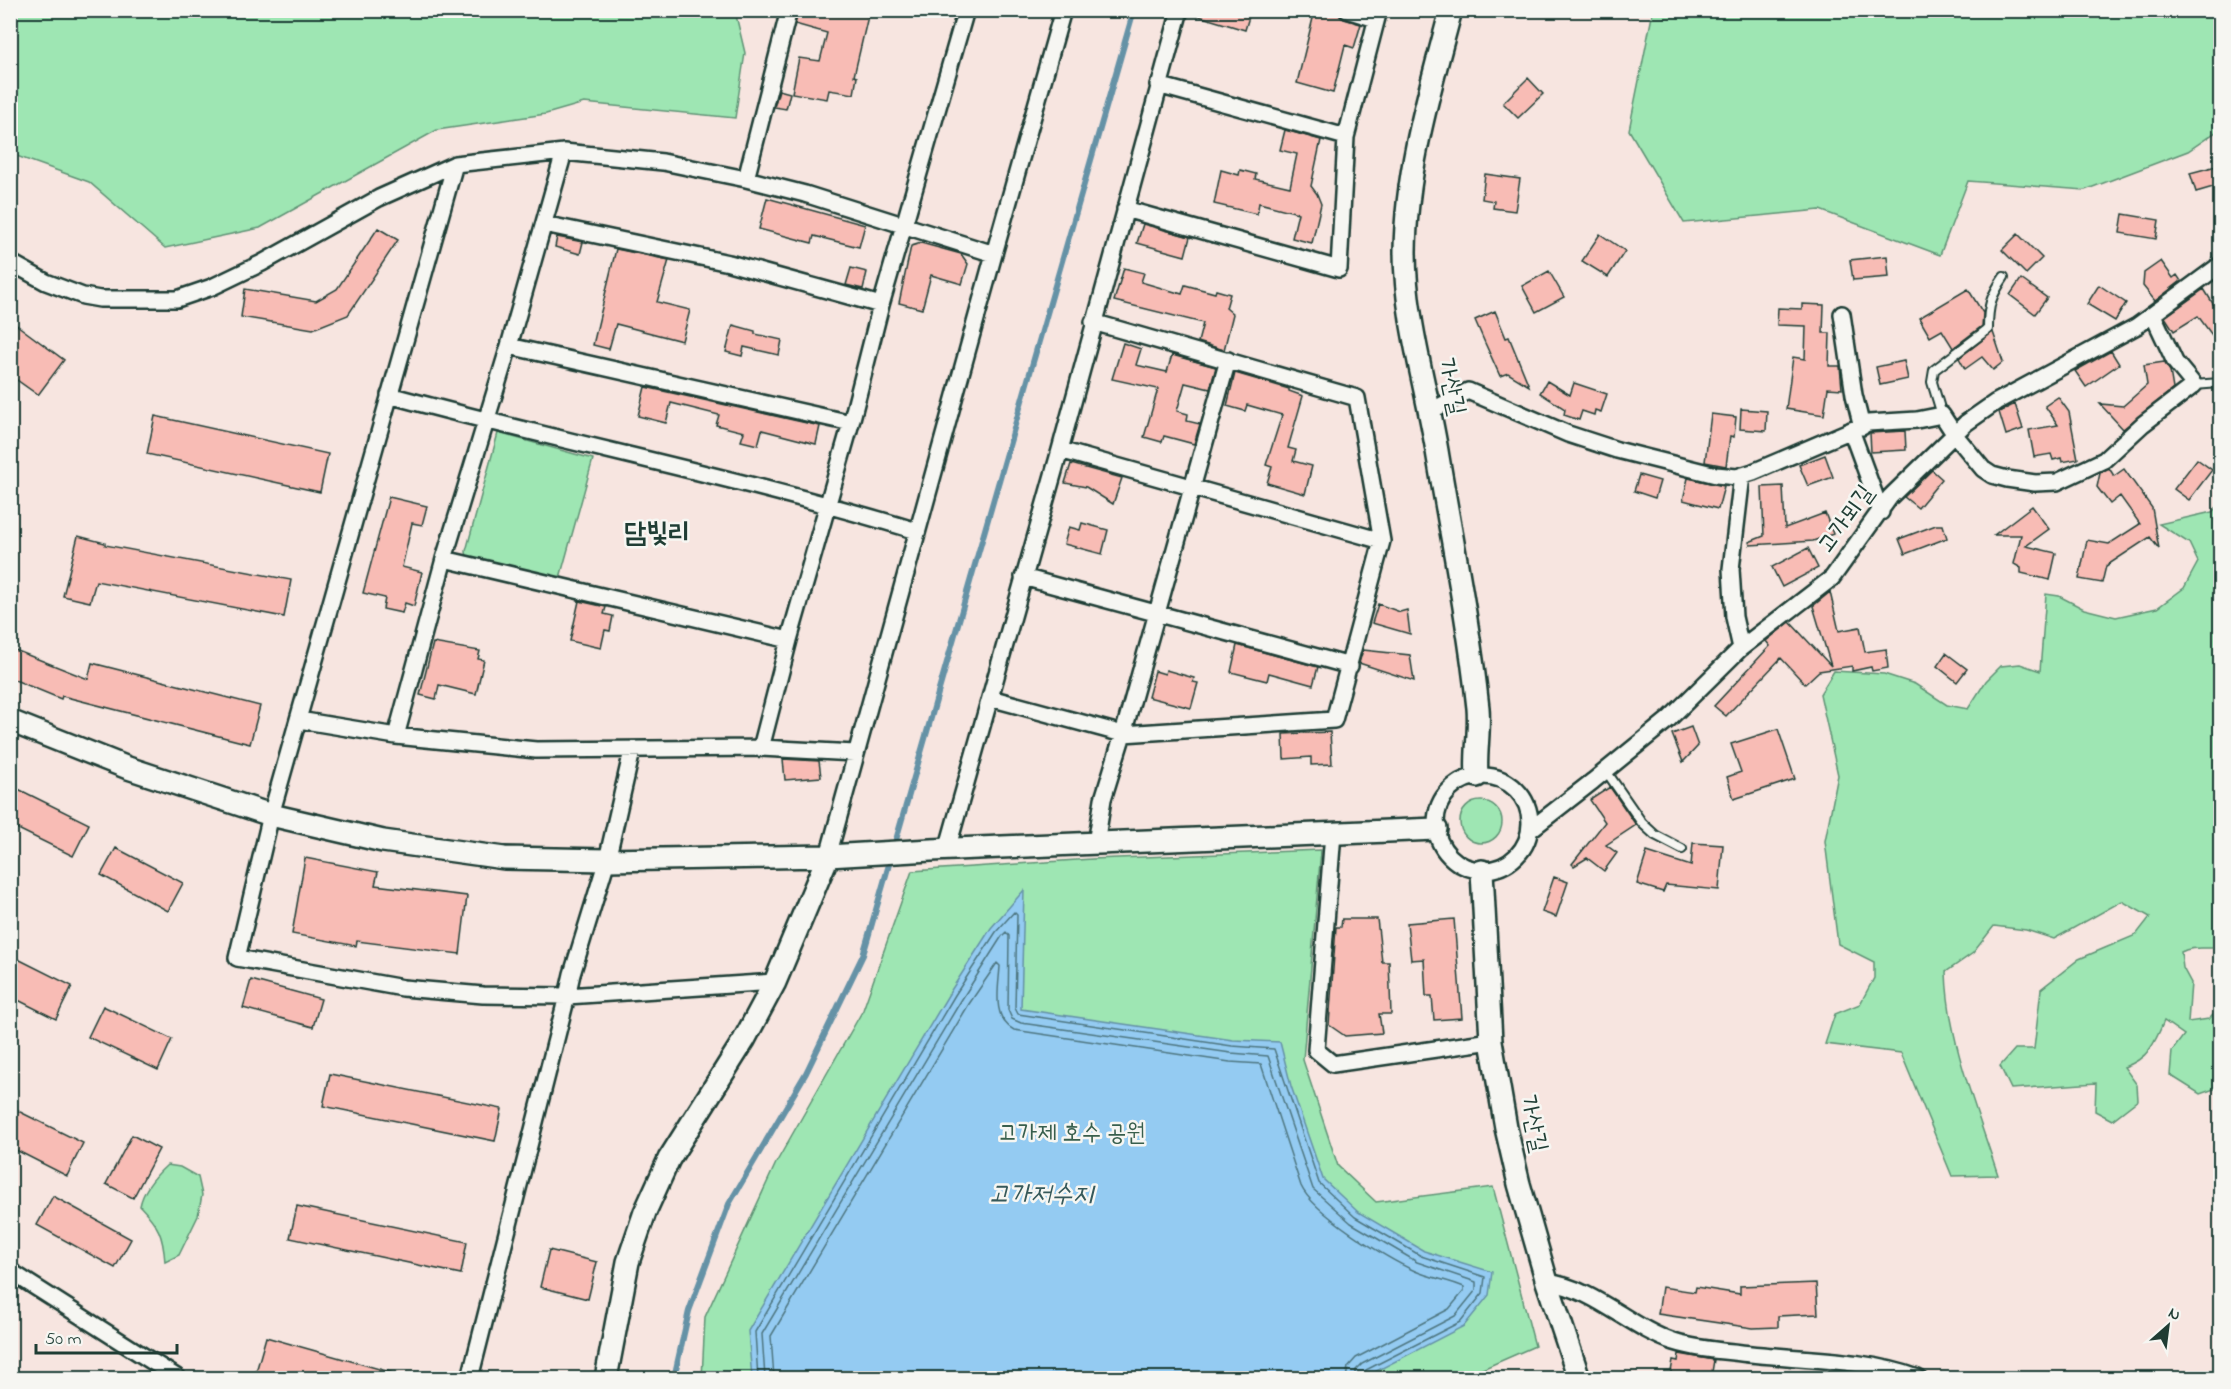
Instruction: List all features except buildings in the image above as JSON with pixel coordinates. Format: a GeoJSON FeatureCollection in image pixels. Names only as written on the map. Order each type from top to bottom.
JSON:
{"type":"FeatureCollection","features":[{"type":"Feature","properties":{"kind":"street"},"geometry":{"type":"LineString","coordinates":[[746,179],[789,10]]}},
{"type":"Feature","properties":{"kind":"street"},"geometry":{"type":"LineString","coordinates":[[761,748],[789,640],[851,423],[881,305],[966,10]]}},
{"type":"Feature","properties":{"kind":"street"},"geometry":{"type":"LineString","coordinates":[[606,1378],[628,1262],[645,1212],[669,1159],[744,1040],[775,982],[828,856],[1063,10]]}},
{"type":"Feature","properties":{"kind":"street"},"geometry":{"type":"LineString","coordinates":[[939,850],[990,698],[1180,10]]}},
{"type":"Feature","properties":{"kind":"street"},"geometry":{"type":"LineString","coordinates":[[1125,209],[1339,269],[1346,137],[1378,15],[1347,10]]}},
{"type":"Feature","properties":{"kind":"street","name":"가산길"},"geometry":{"type":"LineString","coordinates":[[1451,10],[1410,178],[1405,252],[1410,325],[1431,411],[1470,645],[1478,712],[1477,776]]}},
{"type":"Feature","properties":{"kind":"street"},"geometry":{"type":"LineString","coordinates":[[1158,85],[1346,137]]}},
{"type":"Feature","properties":{"kind":"street"},"geometry":{"type":"LineString","coordinates":[[396,736],[444,560],[509,346],[564,152]]}},
{"type":"Feature","properties":{"kind":"street"},"geometry":{"type":"LineString","coordinates":[[10,262],[46,282],[83,296],[100,299],[177,299],[212,287],[262,263],[379,198],[455,164],[564,152],[663,162],[746,179],[805,194],[994,254]]}},
{"type":"Feature","properties":{"kind":"street"},"geometry":{"type":"LineString","coordinates":[[455,164],[271,815],[237,958],[403,988],[483,995],[567,996],[775,982]]}},
{"type":"Feature","properties":{"kind":"street"},"geometry":{"type":"LineString","coordinates":[[544,225],[729,263],[881,305]]}},
{"type":"Feature","properties":{"kind":"street","name":"고가뫼길"},"geometry":{"type":"LineString","coordinates":[[1530,830],[1669,718],[1740,648],[1832,578],[1890,497],[1966,423],[1996,402],[2137,326],[2220,265]]}},
{"type":"Feature","properties":{"kind":"street"},"geometry":{"type":"LineString","coordinates":[[1842,314],[1854,395],[1856,428],[1881,512]]}},
{"type":"Feature","properties":{"kind":"street"},"geometry":{"type":"LineString","coordinates":[[1431,411],[1468,391],[1568,434],[1617,450],[1716,475],[1737,477],[1868,423],[1917,420],[1942,415],[1983,469],[1992,475],[2036,483],[2057,482],[2104,460],[2143,424],[2194,385],[2175,362],[2158,331],[2153,315]]}},
{"type":"Feature","properties":{"kind":"street"},"geometry":{"type":"LineString","coordinates":[[990,698],[1123,734],[1334,720],[1350,666],[1382,541],[1357,398],[1094,322]]}},
{"type":"Feature","properties":{"kind":"street"},"geometry":{"type":"LineString","coordinates":[[509,346],[851,423]]}},
{"type":"Feature","properties":{"kind":"street"},"geometry":{"type":"LineString","coordinates":[[1096,843],[1103,799],[1228,360]]}},
{"type":"Feature","properties":{"kind":"street"},"geometry":{"type":"LineString","coordinates":[[389,395],[486,422],[670,464],[828,504],[917,531]]}},
{"type":"Feature","properties":{"kind":"street"},"geometry":{"type":"LineString","coordinates":[[1060,450],[1382,541]]}},
{"type":"Feature","properties":{"kind":"street"},"geometry":{"type":"LineString","coordinates":[[1740,648],[1734,617],[1731,569],[1742,475]]}},
{"type":"Feature","properties":{"kind":"street"},"geometry":{"type":"LineString","coordinates":[[444,560],[789,640]]}},
{"type":"Feature","properties":{"kind":"street"},"geometry":{"type":"LineString","coordinates":[[1023,577],[1350,666]]}},
{"type":"Feature","properties":{"kind":"street"},"geometry":{"type":"LineString","coordinates":[[299,720],[396,736],[536,750],[632,751],[761,748],[855,753]]}},
{"type":"Feature","properties":{"kind":"street"},"geometry":{"type":"LineString","coordinates":[[10,721],[128,768],[271,815],[383,841],[504,858],[607,860],[851,856],[939,850],[1436,829]]}},
{"type":"Feature","properties":{"kind":"street"},"geometry":{"type":"LineString","coordinates":[[470,1378],[572,974],[607,860],[632,751]]}},
{"type":"Feature","properties":{"kind":"street"},"geometry":{"type":"LineString","coordinates":[[1477,776],[1498,779],[1517,790],[1530,816],[1530,830],[1519,855],[1508,864],[1482,871],[1469,868],[1452,858],[1440,842],[1436,829],[1437,814],[1442,800],[1463,780],[1477,776]]}},
{"type":"Feature","properties":{"kind":"street"},"geometry":{"type":"LineString","coordinates":[[1333,833],[1316,1050],[1333,1064],[1491,1041]]}},
{"type":"Feature","properties":{"kind":"street","name":"가산길"},"geometry":{"type":"LineString","coordinates":[[1482,871],[1491,1041],[1506,1128],[1519,1184],[1547,1282],[1578,1378]]}},
{"type":"Feature","properties":{"kind":"street"},"geometry":{"type":"LineString","coordinates":[[10,1271],[178,1378]]}},
{"type":"Feature","properties":{"kind":"street"},"geometry":{"type":"LineString","coordinates":[[1547,1282],[1565,1284],[1583,1292],[1652,1333],[1675,1342],[1703,1349],[1847,1364],[1903,1373],[1918,1378]]}},
{"type":"Feature","properties":{"kind":"lane"},"geometry":{"type":"LineString","coordinates":[[1942,415],[1932,382],[1934,370],[1988,328],[1988,309],[1994,292],[2004,277]]}},
{"type":"Feature","properties":{"kind":"lane"},"geometry":{"type":"LineString","coordinates":[[2194,385],[2220,383]]}},
{"type":"Feature","properties":{"kind":"lane"},"geometry":{"type":"LineString","coordinates":[[1606,771],[1642,823],[1655,835],[1682,849]]}},
{"type":"Feature","properties":{"kind":"green space"},"geometry":{"type":"Polygon","coordinates":[[[11,10],[735,11],[745,53],[735,118],[584,103],[546,114],[437,130],[260,228],[165,248],[89,182],[11,154],[11,10]]]}},
{"type":"Feature","properties":{"kind":"green space"},"geometry":{"type":"Polygon","coordinates":[[[1653,11],[2220,11],[2220,129],[2188,151],[2085,190],[1968,181],[1940,255],[1820,210],[1684,223],[1629,130],[1653,11]]]}},
{"type":"Feature","properties":{"kind":"green space"},"geometry":{"type":"Polygon","coordinates":[[[498,433],[593,459],[558,585],[467,559],[466,551],[498,433]]]}},
{"type":"Feature","properties":{"kind":"green space"},"geometry":{"type":"Polygon","coordinates":[[[2220,504],[2220,947],[2181,952],[2183,968],[2191,983],[2188,1022],[2209,1019],[2220,1008],[2220,1087],[2200,1094],[2170,1075],[2172,1051],[2184,1035],[2164,1021],[2145,1055],[2124,1067],[2137,1085],[2138,1100],[2112,1120],[2095,1111],[2096,1083],[2011,1089],[2000,1066],[2015,1049],[2034,1049],[2041,989],[2079,959],[2136,935],[2150,917],[2122,901],[2054,939],[2026,930],[1994,926],[1973,953],[1946,972],[1952,1024],[1958,1049],[1998,1175],[1952,1176],[1901,1053],[1825,1044],[1835,1014],[1860,1004],[1874,978],[1874,962],[1838,944],[1825,841],[1838,775],[1820,694],[1834,671],[1884,674],[1915,684],[1947,705],[1968,709],[1986,681],[2001,666],[2020,664],[2040,671],[2046,594],[2059,596],[2084,609],[2116,617],[2157,608],[2184,588],[2198,562],[2189,543],[2159,524],[2212,512],[2220,504]]]}},
{"type":"Feature","properties":{"kind":"green space"},"geometry":{"type":"Polygon","coordinates":[[[1481,801],[1496,807],[1502,822],[1496,837],[1481,843],[1466,837],[1460,822],[1466,807],[1481,801]]]}},
{"type":"Feature","properties":{"kind":"green space","name":"고가저수지"},"geometry":{"type":"Polygon","coordinates":[[[1321,850],[1303,1060],[1338,1166],[1376,1202],[1493,1187],[1535,1346],[1462,1378],[702,1378],[705,1317],[776,1163],[863,1010],[912,871],[1092,859],[1321,850]]]}},
{"type":"Feature","properties":{"kind":"green space"},"geometry":{"type":"Polygon","coordinates":[[[167,1165],[180,1167],[198,1177],[202,1195],[198,1216],[179,1255],[165,1262],[159,1231],[140,1206],[150,1184],[167,1165]]]}},
{"type":"Feature","properties":{"kind":"water","name":"고가저수지"},"geometry":{"type":"Polygon","coordinates":[[[1024,890],[1021,1009],[1233,1040],[1280,1042],[1291,1086],[1323,1179],[1358,1212],[1424,1251],[1492,1272],[1489,1295],[1464,1326],[1363,1378],[752,1378],[748,1331],[950,992],[991,928],[1024,890]]]}},
{"type":"Feature","properties":{"kind":"waterway"},"geometry":{"type":"LineString","coordinates":[[674,1378],[689,1311],[729,1204],[806,1073],[863,955],[1134,10]]}},
{"type":"Feature","properties":{"kind":"district","name":"담빛리"},"geometry":{"type":"Point","coordinates":[657,534]}},
{"type":"Feature","properties":{"kind":"park label","name":"고가제 호수 공원"},"geometry":{"type":"Point","coordinates":[1072,1134]}}]}
